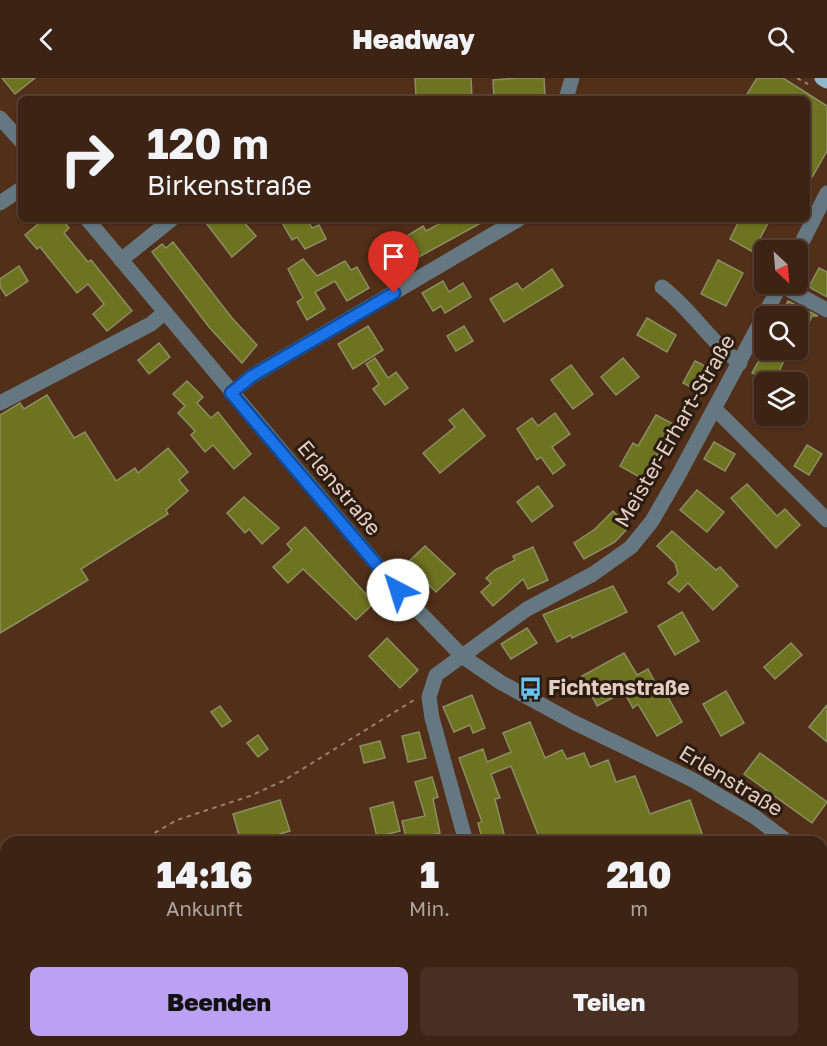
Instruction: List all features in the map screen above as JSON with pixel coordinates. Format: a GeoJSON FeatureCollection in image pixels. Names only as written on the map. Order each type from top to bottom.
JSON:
{"type":"FeatureCollection","features":[{"type":"Feature","properties":{"kind":"main road"},"geometry":{"type":"LineString","coordinates":[[822,78],[827,81]]}},
{"type":"Feature","properties":{"kind":"street"},"geometry":{"type":"LineString","coordinates":[[567,96],[572,78]]}},
{"type":"Feature","properties":{"kind":"street"},"geometry":{"type":"LineString","coordinates":[[0,118],[18,138]]}},
{"type":"Feature","properties":{"kind":"street"},"geometry":{"type":"LineString","coordinates":[[0,202],[18,191]]}},
{"type":"Feature","properties":{"kind":"street"},"geometry":{"type":"LineString","coordinates":[[803,240],[827,193]]}},
{"type":"Feature","properties":{"kind":"street","name":"Erlenstraße"},"geometry":{"type":"LineString","coordinates":[[89,222],[398,590],[462,656],[500,682],[573,722],[693,780],[755,817],[780,836]]}},
{"type":"Feature","properties":{"kind":"street"},"geometry":{"type":"LineString","coordinates":[[121,260],[168,222]]}},
{"type":"Feature","properties":{"kind":"street"},"geometry":{"type":"LineString","coordinates":[[231,393],[252,376],[514,222]]}},
{"type":"Feature","properties":{"kind":"street"},"geometry":{"type":"LineString","coordinates":[[662,287],[675,297],[717,345],[740,363]]}},
{"type":"Feature","properties":{"kind":"street","name":"Meister-Erhart-Straße"},"geometry":{"type":"LineString","coordinates":[[462,656],[527,609],[593,574],[631,547],[652,520],[715,409],[776,294]]}},
{"type":"Feature","properties":{"kind":"street"},"geometry":{"type":"LineString","coordinates":[[799,294],[827,310]]}},
{"type":"Feature","properties":{"kind":"street"},"geometry":{"type":"LineString","coordinates":[[0,403],[151,324],[165,312]]}},
{"type":"Feature","properties":{"kind":"street"},"geometry":{"type":"LineString","coordinates":[[715,409],[827,520]]}},
{"type":"Feature","properties":{"kind":"street"},"geometry":{"type":"LineString","coordinates":[[462,656],[436,675],[429,697],[437,739],[464,836]]}},
{"type":"Feature","properties":{"kind":"path"},"geometry":{"type":"LineString","coordinates":[[150,836],[185,816],[268,789],[414,700],[429,697]]}},
{"type":"Feature","properties":{"kind":"building"},"geometry":{"type":"Polygon","coordinates":[[[2,78],[35,78],[15,94],[2,78]]]}},
{"type":"Feature","properties":{"kind":"building"},"geometry":{"type":"Polygon","coordinates":[[[415,78],[471,78],[472,96],[416,96],[415,78]]]}},
{"type":"Feature","properties":{"kind":"building"},"geometry":{"type":"Polygon","coordinates":[[[544,78],[545,95],[494,96],[493,80],[544,78]]]}},
{"type":"Feature","properties":{"kind":"building"},"geometry":{"type":"Polygon","coordinates":[[[757,78],[783,78],[827,106],[827,151],[810,181],[810,96],[746,96],[757,78]]]}},
{"type":"Feature","properties":{"kind":"building"},"geometry":{"type":"Polygon","coordinates":[[[40,222],[64,222],[69,228],[64,233],[88,262],[91,260],[132,311],[107,331],[93,314],[104,304],[88,284],[77,293],[40,247],[37,249],[25,235],[40,222]]]}},
{"type":"Feature","properties":{"kind":"building"},"geometry":{"type":"Polygon","coordinates":[[[205,222],[244,222],[256,236],[232,257],[205,222]]]}},
{"type":"Feature","properties":{"kind":"building"},"geometry":{"type":"Polygon","coordinates":[[[282,222],[309,222],[312,228],[319,225],[326,239],[305,249],[297,237],[292,240],[282,222]]]}},
{"type":"Feature","properties":{"kind":"building"},"geometry":{"type":"Polygon","coordinates":[[[442,222],[483,222],[406,264],[394,244],[423,226],[426,231],[442,222]]]}},
{"type":"Feature","properties":{"kind":"building"},"geometry":{"type":"Polygon","coordinates":[[[738,222],[768,222],[759,240],[754,240],[753,252],[730,239],[738,222]]]}},
{"type":"Feature","properties":{"kind":"building"},"geometry":{"type":"Polygon","coordinates":[[[173,242],[232,318],[257,345],[242,363],[209,327],[152,252],[162,244],[166,248],[173,242]]]}},
{"type":"Feature","properties":{"kind":"building"},"geometry":{"type":"Polygon","coordinates":[[[303,259],[317,276],[345,261],[351,270],[357,267],[369,288],[347,301],[335,281],[315,292],[325,309],[307,320],[297,302],[303,298],[288,269],[303,259]]]}},
{"type":"Feature","properties":{"kind":"building"},"geometry":{"type":"Polygon","coordinates":[[[718,260],[743,273],[726,306],[701,294],[718,260]]]}},
{"type":"Feature","properties":{"kind":"building"},"geometry":{"type":"Polygon","coordinates":[[[19,266],[28,281],[6,296],[0,287],[0,279],[19,266]]]}},
{"type":"Feature","properties":{"kind":"building"},"geometry":{"type":"Polygon","coordinates":[[[819,268],[827,272],[827,297],[809,287],[819,268]]]}},
{"type":"Feature","properties":{"kind":"building"},"geometry":{"type":"Polygon","coordinates":[[[552,269],[563,286],[504,322],[490,299],[517,283],[522,290],[552,269]]]}},
{"type":"Feature","properties":{"kind":"building"},"geometry":{"type":"Polygon","coordinates":[[[443,281],[449,292],[463,283],[471,297],[445,313],[441,306],[433,311],[422,293],[443,281]]]}},
{"type":"Feature","properties":{"kind":"building"},"geometry":{"type":"Polygon","coordinates":[[[788,301],[798,306],[786,306],[788,301]]]}},
{"type":"Feature","properties":{"kind":"building"},"geometry":{"type":"Polygon","coordinates":[[[808,311],[818,316],[812,316],[808,325],[808,311]]]}},
{"type":"Feature","properties":{"kind":"building"},"geometry":{"type":"Polygon","coordinates":[[[647,318],[676,335],[667,352],[637,335],[647,318]]]}},
{"type":"Feature","properties":{"kind":"building"},"geometry":{"type":"Polygon","coordinates":[[[368,326],[383,350],[353,369],[338,344],[368,326]]]}},
{"type":"Feature","properties":{"kind":"building"},"geometry":{"type":"Polygon","coordinates":[[[464,326],[473,341],[456,351],[447,336],[464,326]]]}},
{"type":"Feature","properties":{"kind":"building"},"geometry":{"type":"Polygon","coordinates":[[[159,343],[170,357],[149,374],[138,360],[159,343]]]}},
{"type":"Feature","properties":{"kind":"building"},"geometry":{"type":"Polygon","coordinates":[[[375,358],[388,378],[396,372],[408,388],[385,405],[373,389],[379,384],[366,364],[375,358]]]}},
{"type":"Feature","properties":{"kind":"building"},"geometry":{"type":"Polygon","coordinates":[[[623,358],[639,377],[616,395],[601,377],[623,358]]]}},
{"type":"Feature","properties":{"kind":"building"},"geometry":{"type":"Polygon","coordinates":[[[759,360],[784,360],[779,372],[752,373],[759,360]]]}},
{"type":"Feature","properties":{"kind":"building"},"geometry":{"type":"Polygon","coordinates":[[[695,361],[715,371],[704,394],[683,383],[695,361]]]}},
{"type":"Feature","properties":{"kind":"building"},"geometry":{"type":"Polygon","coordinates":[[[571,365],[593,394],[573,409],[551,380],[571,365]]]}},
{"type":"Feature","properties":{"kind":"building"},"geometry":{"type":"Polygon","coordinates":[[[187,381],[203,397],[197,403],[211,418],[218,412],[251,454],[234,469],[213,445],[205,452],[191,435],[195,431],[178,413],[185,406],[173,394],[187,381]]]}},
{"type":"Feature","properties":{"kind":"building"},"geometry":{"type":"Polygon","coordinates":[[[47,395],[74,438],[85,432],[116,481],[135,468],[138,473],[168,448],[188,472],[179,480],[188,491],[166,510],[168,514],[81,569],[88,580],[0,633],[0,415],[20,403],[24,409],[47,395]]]}},
{"type":"Feature","properties":{"kind":"building"},"geometry":{"type":"Polygon","coordinates":[[[463,409],[485,436],[440,473],[423,453],[455,427],[449,420],[463,409]]]}},
{"type":"Feature","properties":{"kind":"building"},"geometry":{"type":"Polygon","coordinates":[[[555,413],[570,434],[552,447],[565,465],[553,474],[541,457],[537,460],[517,429],[532,418],[538,426],[555,413]]]}},
{"type":"Feature","properties":{"kind":"building"},"geometry":{"type":"Polygon","coordinates":[[[656,415],[675,425],[643,479],[620,466],[633,443],[638,446],[656,415]]]}},
{"type":"Feature","properties":{"kind":"building"},"geometry":{"type":"Polygon","coordinates":[[[714,442],[735,454],[725,471],[704,459],[714,442]]]}},
{"type":"Feature","properties":{"kind":"building"},"geometry":{"type":"Polygon","coordinates":[[[807,445],[822,454],[809,475],[794,466],[807,445]]]}},
{"type":"Feature","properties":{"kind":"building"},"geometry":{"type":"Polygon","coordinates":[[[747,484],[777,516],[785,509],[800,525],[776,548],[731,498],[747,484]]]}},
{"type":"Feature","properties":{"kind":"building"},"geometry":{"type":"Polygon","coordinates":[[[538,486],[553,506],[532,522],[517,502],[538,486]]]}},
{"type":"Feature","properties":{"kind":"building"},"geometry":{"type":"Polygon","coordinates":[[[697,490],[724,512],[707,532],[680,510],[697,490]]]}},
{"type":"Feature","properties":{"kind":"building"},"geometry":{"type":"Polygon","coordinates":[[[244,497],[279,528],[262,544],[249,529],[245,533],[227,513],[244,497]]]}},
{"type":"Feature","properties":{"kind":"building"},"geometry":{"type":"Polygon","coordinates":[[[613,511],[629,527],[615,542],[584,559],[574,543],[595,529],[613,511]]]}},
{"type":"Feature","properties":{"kind":"building"},"geometry":{"type":"Polygon","coordinates":[[[305,527],[374,603],[356,620],[303,569],[288,583],[273,567],[292,550],[287,544],[305,527]]]}},
{"type":"Feature","properties":{"kind":"building"},"geometry":{"type":"Polygon","coordinates":[[[672,531],[716,570],[720,567],[738,586],[713,610],[688,583],[679,592],[668,583],[678,574],[675,563],[657,546],[672,531]]]}},
{"type":"Feature","properties":{"kind":"building"},"geometry":{"type":"Polygon","coordinates":[[[425,546],[455,574],[436,592],[426,582],[423,584],[405,565],[425,546]]]}},
{"type":"Feature","properties":{"kind":"building"},"geometry":{"type":"Polygon","coordinates":[[[533,547],[548,580],[528,589],[523,579],[493,606],[481,592],[491,583],[486,578],[495,570],[515,560],[513,556],[533,547]]]}},
{"type":"Feature","properties":{"kind":"building"},"geometry":{"type":"Polygon","coordinates":[[[613,586],[627,612],[572,638],[571,635],[557,642],[543,615],[613,586]]]}},
{"type":"Feature","properties":{"kind":"building"},"geometry":{"type":"Polygon","coordinates":[[[682,612],[699,641],[675,655],[658,626],[682,612]]]}},
{"type":"Feature","properties":{"kind":"building"},"geometry":{"type":"Polygon","coordinates":[[[527,628],[537,643],[511,659],[501,644],[527,628]]]}},
{"type":"Feature","properties":{"kind":"building"},"geometry":{"type":"Polygon","coordinates":[[[387,638],[418,670],[400,688],[369,656],[387,638]]]}},
{"type":"Feature","properties":{"kind":"building"},"geometry":{"type":"Polygon","coordinates":[[[791,643],[802,655],[775,679],[764,667],[791,643]]]}},
{"type":"Feature","properties":{"kind":"building"},"geometry":{"type":"Polygon","coordinates":[[[624,653],[637,675],[648,669],[661,694],[665,692],[682,722],[657,736],[638,704],[633,708],[624,692],[597,706],[582,676],[624,653]]]}},
{"type":"Feature","properties":{"kind":"building"},"geometry":{"type":"Polygon","coordinates":[[[726,691],[744,723],[721,736],[703,704],[726,691]]]}},
{"type":"Feature","properties":{"kind":"building"},"geometry":{"type":"Polygon","coordinates":[[[472,695],[485,728],[473,733],[470,725],[454,732],[443,707],[472,695]]]}},
{"type":"Feature","properties":{"kind":"building"},"geometry":{"type":"Polygon","coordinates":[[[827,705],[827,742],[809,727],[827,705]]]}},
{"type":"Feature","properties":{"kind":"building"},"geometry":{"type":"Polygon","coordinates":[[[220,706],[231,721],[222,727],[211,712],[220,706]]]}},
{"type":"Feature","properties":{"kind":"building"},"geometry":{"type":"Polygon","coordinates":[[[530,722],[545,758],[562,750],[567,759],[584,753],[590,767],[608,760],[616,782],[635,776],[650,814],[690,800],[703,836],[539,836],[511,766],[491,774],[500,798],[495,799],[504,836],[481,836],[478,823],[482,822],[459,758],[483,749],[487,762],[511,752],[503,733],[530,722]]]}},
{"type":"Feature","properties":{"kind":"building"},"geometry":{"type":"Polygon","coordinates":[[[419,732],[426,758],[408,762],[402,736],[419,732]]]}},
{"type":"Feature","properties":{"kind":"building"},"geometry":{"type":"Polygon","coordinates":[[[258,735],[268,749],[258,757],[247,743],[258,735]]]}},
{"type":"Feature","properties":{"kind":"building"},"geometry":{"type":"Polygon","coordinates":[[[380,741],[385,758],[364,763],[360,746],[380,741]]]}},
{"type":"Feature","properties":{"kind":"building"},"geometry":{"type":"Polygon","coordinates":[[[760,753],[827,802],[812,823],[744,774],[760,753]]]}},
{"type":"Feature","properties":{"kind":"building"},"geometry":{"type":"Polygon","coordinates":[[[432,777],[438,797],[433,799],[440,833],[427,836],[406,836],[402,821],[425,816],[415,782],[432,777]]]}},
{"type":"Feature","properties":{"kind":"building"},"geometry":{"type":"Polygon","coordinates":[[[280,800],[290,831],[274,836],[239,836],[233,814],[280,800]]]}},
{"type":"Feature","properties":{"kind":"building"},"geometry":{"type":"Polygon","coordinates":[[[393,802],[400,831],[377,836],[370,808],[393,802]]]}},
{"type":"Feature","properties":{"kind":"place","name":"Fichtenstraße"},"geometry":{"type":"Point","coordinates":[530,688]}},
{"type":"Feature","properties":{"kind":"route"},"geometry":{"type":"LineString","coordinates":[[394,293],[252,376],[231,393],[398,590]]}}]}
